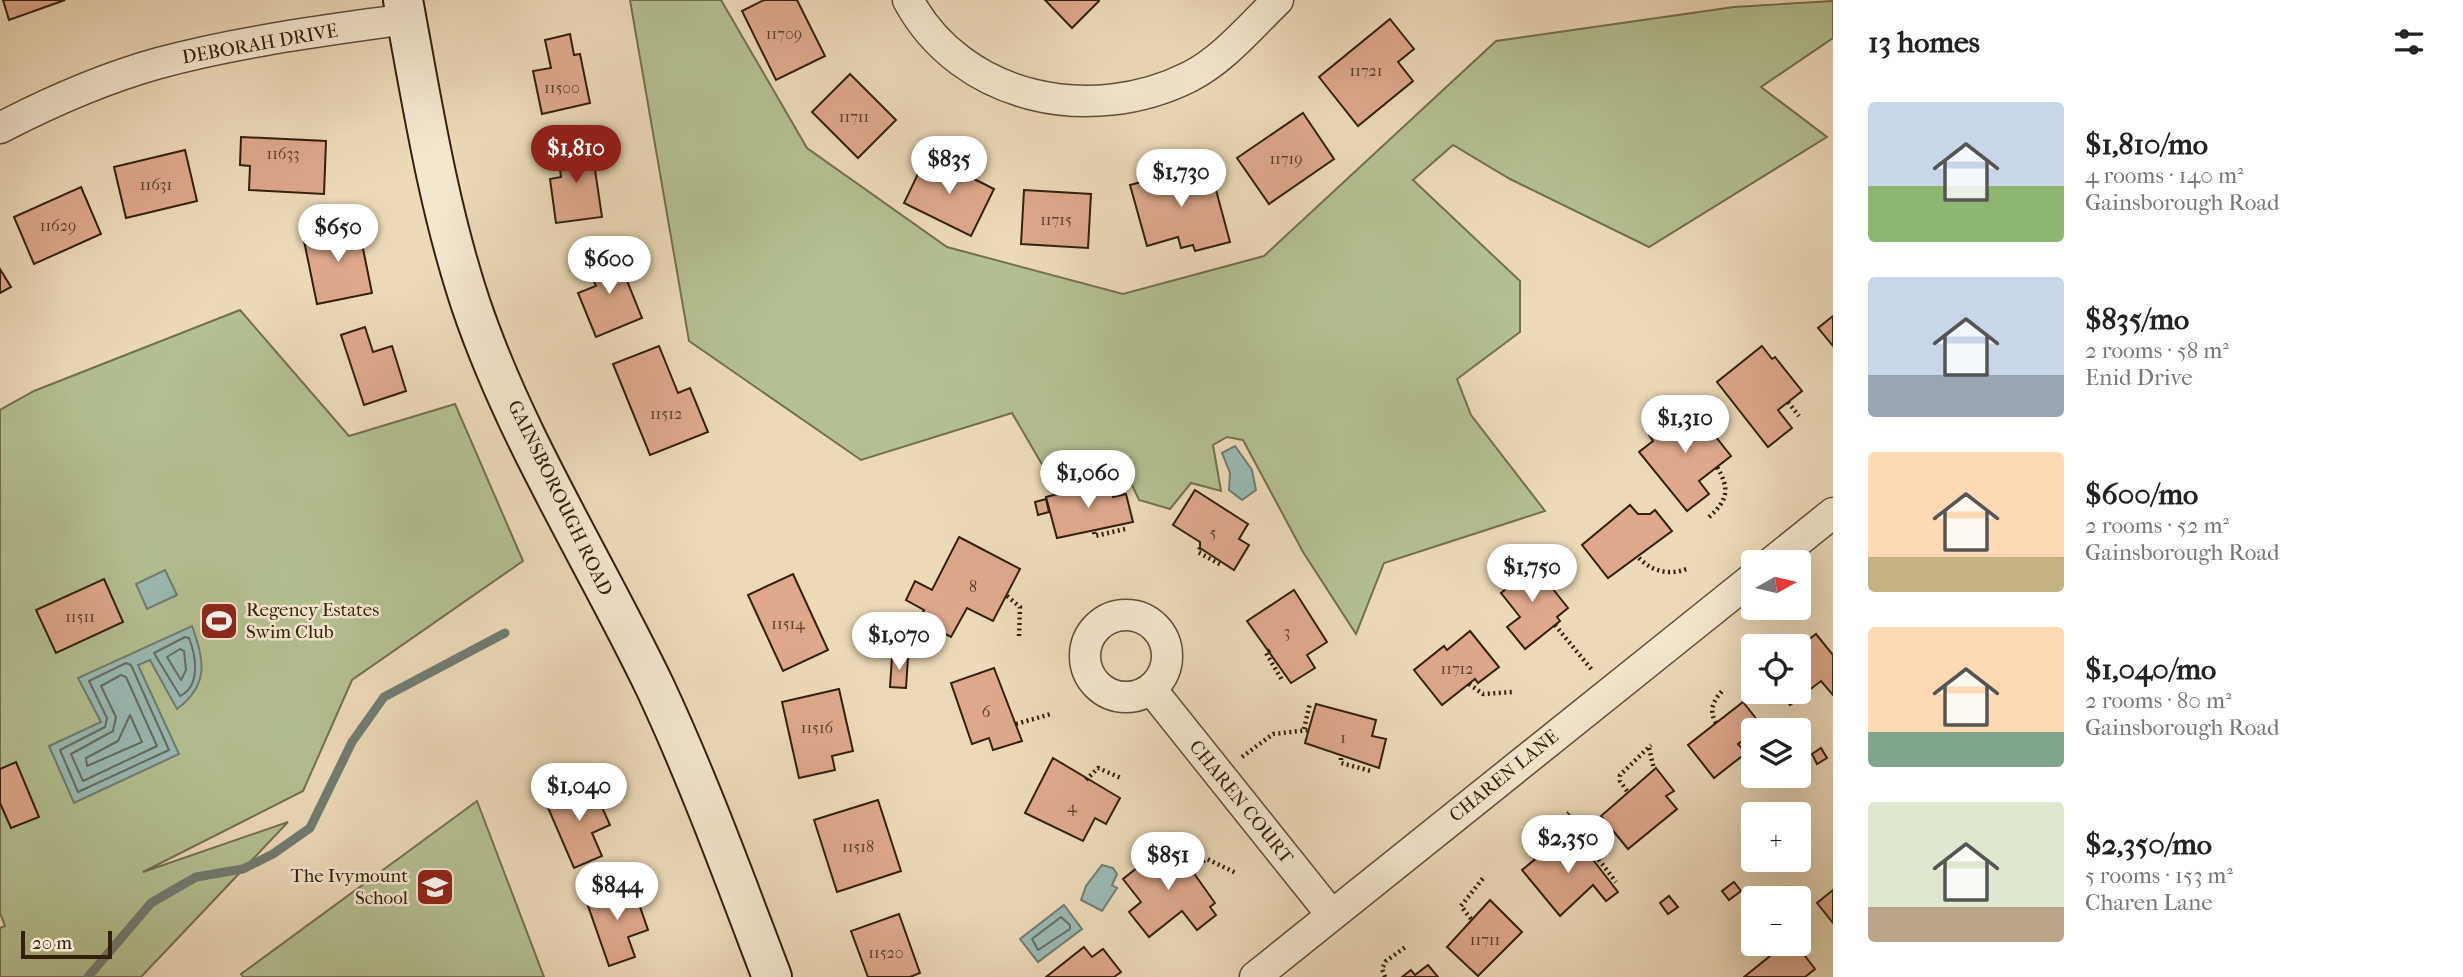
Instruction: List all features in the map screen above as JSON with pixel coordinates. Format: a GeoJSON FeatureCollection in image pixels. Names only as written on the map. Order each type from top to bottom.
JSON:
{"type":"FeatureCollection","features":[{"type":"Feature","properties":{"kind":"street"},"geometry":{"type":"LineString","coordinates":[[908,0],[945,48],[986,79],[1036,97],[1088,101],[1133,96],[1191,76],[1222,53],[1278,0]]}},
{"type":"Feature","properties":{"kind":"street","name":"DEBORAH DRIVE"},"geometry":{"type":"LineString","coordinates":[[0,128],[65,98],[156,64],[233,45],[405,10]]}},
{"type":"Feature","properties":{"kind":"street","name":"GAINSBOROUGH ROAD"},"geometry":{"type":"LineString","coordinates":[[405,10],[451,240],[472,307],[517,412],[655,688],[711,819],[772,977]]}},
{"type":"Feature","properties":{"kind":"street"},"geometry":{"type":"LineString","coordinates":[[1787,550],[1833,513]]}},
{"type":"Feature","properties":{"kind":"street","name":"CHAREN LANE"},"geometry":{"type":"LineString","coordinates":[[1255,977],[1741,587]]}},
{"type":"Feature","properties":{"kind":"street","name":"CHAREN COURT"},"geometry":{"type":"LineString","coordinates":[[1151,690],[1331,914]]}},
{"type":"Feature","properties":{"kind":"path"},"geometry":{"type":"LineString","coordinates":[[1788,402],[1799,416]]}},
{"type":"Feature","properties":{"kind":"path"},"geometry":{"type":"LineString","coordinates":[[1709,517],[1723,505],[1727,494],[1725,480],[1717,467]]}},
{"type":"Feature","properties":{"kind":"path"},"geometry":{"type":"LineString","coordinates":[[1094,532],[1096,536],[1125,529]]}},
{"type":"Feature","properties":{"kind":"path"},"geometry":{"type":"LineString","coordinates":[[1200,548],[1198,552],[1221,565]]}},
{"type":"Feature","properties":{"kind":"path"},"geometry":{"type":"LineString","coordinates":[[1639,558],[1646,566],[1658,570],[1680,572],[1689,568]]}},
{"type":"Feature","properties":{"kind":"path"},"geometry":{"type":"LineString","coordinates":[[1007,596],[1020,607],[1019,638]]}},
{"type":"Feature","properties":{"kind":"path"},"geometry":{"type":"LineString","coordinates":[[1555,625],[1610,691]]}},
{"type":"Feature","properties":{"kind":"path"},"geometry":{"type":"LineString","coordinates":[[1270,650],[1266,653],[1282,680]]}},
{"type":"Feature","properties":{"kind":"path"},"geometry":{"type":"LineString","coordinates":[[1469,684],[1483,694],[1512,692]]}},
{"type":"Feature","properties":{"kind":"path"},"geometry":{"type":"LineString","coordinates":[[1716,723],[1712,710],[1714,701],[1724,689]]}},
{"type":"Feature","properties":{"kind":"path"},"geometry":{"type":"LineString","coordinates":[[1219,775],[1273,734],[1306,729],[1311,703]]}},
{"type":"Feature","properties":{"kind":"path"},"geometry":{"type":"LineString","coordinates":[[1016,724],[1051,714]]}},
{"type":"Feature","properties":{"kind":"path"},"geometry":{"type":"LineString","coordinates":[[1627,791],[1620,781],[1620,775],[1650,746],[1654,769]]}},
{"type":"Feature","properties":{"kind":"path"},"geometry":{"type":"LineString","coordinates":[[1341,758],[1340,763],[1371,771]]}},
{"type":"Feature","properties":{"kind":"path"},"geometry":{"type":"LineString","coordinates":[[1086,780],[1098,768],[1121,778]]}},
{"type":"Feature","properties":{"kind":"path"},"geometry":{"type":"LineString","coordinates":[[1554,851],[1546,840],[1546,833],[1567,815],[1616,882]]}},
{"type":"Feature","properties":{"kind":"path"},"geometry":{"type":"LineString","coordinates":[[1189,870],[1207,859],[1236,873]]}},
{"type":"Feature","properties":{"kind":"path"},"geometry":{"type":"LineString","coordinates":[[1471,919],[1461,906],[1484,877]]}},
{"type":"Feature","properties":{"kind":"path"},"geometry":{"type":"LineString","coordinates":[[1385,977],[1382,969],[1386,961],[1407,946]]}},
{"type":"Feature","properties":{"kind":"green space"},"geometry":{"type":"Polygon","coordinates":[[[630,0],[721,0],[807,148],[947,247],[1123,294],[1264,256],[1496,41],[1734,7],[1833,1],[1833,38],[1761,87],[1827,137],[1649,247],[1510,179],[1453,145],[1413,180],[1520,281],[1520,332],[1457,379],[1471,415],[1545,511],[1384,563],[1356,634],[1303,552],[1243,440],[1227,437],[1213,445],[1221,491],[1191,483],[1170,509],[1139,500],[1126,472],[1047,473],[1012,413],[861,460],[689,341],[630,0]]]}},
{"type":"Feature","properties":{"kind":"green space","name":"Regency Estates Swim Club"},"geometry":{"type":"Polygon","coordinates":[[[240,310],[349,436],[455,404],[523,561],[352,680],[303,791],[143,872],[288,822],[141,977],[0,977],[0,928],[5,926],[0,913],[0,410],[34,391],[240,310]]]}},
{"type":"Feature","properties":{"kind":"green space","name":"The Ivymount School"},"geometry":{"type":"Polygon","coordinates":[[[477,801],[544,977],[243,977],[241,974],[477,801]]]}},
{"type":"Feature","properties":{"kind":"water"},"geometry":{"type":"Polygon","coordinates":[[[1235,446],[1252,470],[1256,490],[1242,500],[1229,490],[1230,473],[1222,453],[1235,446]]]}},
{"type":"Feature","properties":{"kind":"water"},"geometry":{"type":"Polygon","coordinates":[[[165,570],[177,595],[147,609],[136,584],[165,570]]]}},
{"type":"Feature","properties":{"kind":"water"},"geometry":{"type":"Polygon","coordinates":[[[192,626],[199,650],[201,671],[195,690],[177,709],[150,660],[138,665],[179,754],[74,803],[49,746],[101,722],[78,678],[192,626]]]}},
{"type":"Feature","properties":{"kind":"water"},"geometry":{"type":"Polygon","coordinates":[[[1102,865],[1113,868],[1117,874],[1112,885],[1117,888],[1102,911],[1081,900],[1086,886],[1102,865]]]}},
{"type":"Feature","properties":{"kind":"water"},"geometry":{"type":"Polygon","coordinates":[[[1064,905],[1082,929],[1038,962],[1020,939],[1064,905]]]}},
{"type":"Feature","properties":{"kind":"building"},"geometry":{"type":"Polygon","coordinates":[[[3,0],[65,0],[9,20],[3,0]]]}},
{"type":"Feature","properties":{"kind":"building"},"geometry":{"type":"Polygon","coordinates":[[[764,0],[797,0],[825,56],[776,80],[742,11],[764,0]]]}},
{"type":"Feature","properties":{"kind":"building"},"geometry":{"type":"Polygon","coordinates":[[[1045,0],[1098,0],[1099,1],[1072,28],[1045,0]]]}},
{"type":"Feature","properties":{"kind":"building"},"geometry":{"type":"Polygon","coordinates":[[[1390,19],[1414,49],[1398,62],[1413,81],[1358,126],[1319,77],[1390,19]]]}},
{"type":"Feature","properties":{"kind":"building"},"geometry":{"type":"Polygon","coordinates":[[[570,34],[574,55],[580,54],[590,103],[542,114],[533,71],[551,68],[545,40],[570,34]]]}},
{"type":"Feature","properties":{"kind":"building"},"geometry":{"type":"Polygon","coordinates":[[[850,74],[896,120],[858,158],[812,112],[850,74]]]}},
{"type":"Feature","properties":{"kind":"building"},"geometry":{"type":"Polygon","coordinates":[[[1303,113],[1334,159],[1269,204],[1237,158],[1303,113]]]}},
{"type":"Feature","properties":{"kind":"building"},"geometry":{"type":"Polygon","coordinates":[[[241,137],[326,141],[324,194],[249,190],[250,166],[240,165],[241,137]]]}},
{"type":"Feature","properties":{"kind":"building"},"geometry":{"type":"Polygon","coordinates":[[[591,143],[602,217],[556,223],[550,179],[561,177],[557,148],[591,143]]]}},
{"type":"Feature","properties":{"kind":"building"},"geometry":{"type":"Polygon","coordinates":[[[185,150],[197,201],[126,218],[114,167],[185,150]]]}},
{"type":"Feature","properties":{"kind":"building"},"geometry":{"type":"Polygon","coordinates":[[[927,155],[994,189],[971,236],[904,203],[927,155]]]}},
{"type":"Feature","properties":{"kind":"building"},"geometry":{"type":"Polygon","coordinates":[[[1209,164],[1230,242],[1195,251],[1193,245],[1181,248],[1178,237],[1147,246],[1130,185],[1209,164]]]}},
{"type":"Feature","properties":{"kind":"building"},"geometry":{"type":"Polygon","coordinates":[[[81,187],[101,234],[34,264],[14,217],[81,187]]]}},
{"type":"Feature","properties":{"kind":"building"},"geometry":{"type":"Polygon","coordinates":[[[1024,190],[1091,194],[1088,248],[1021,244],[1024,190]]]}},
{"type":"Feature","properties":{"kind":"building"},"geometry":{"type":"Polygon","coordinates":[[[358,224],[372,293],[317,304],[303,236],[358,224]]]}},
{"type":"Feature","properties":{"kind":"building"},"geometry":{"type":"Polygon","coordinates":[[[615,251],[642,318],[596,337],[578,293],[596,286],[586,262],[615,251]]]}},
{"type":"Feature","properties":{"kind":"building"},"geometry":{"type":"Polygon","coordinates":[[[0,269],[11,287],[0,293],[0,269]]]}},
{"type":"Feature","properties":{"kind":"building"},"geometry":{"type":"Polygon","coordinates":[[[1833,316],[1833,346],[1818,328],[1833,316]]]}},
{"type":"Feature","properties":{"kind":"building"},"geometry":{"type":"Polygon","coordinates":[[[365,327],[373,352],[392,346],[406,391],[364,405],[341,335],[365,327]]]}},
{"type":"Feature","properties":{"kind":"building"},"geometry":{"type":"Polygon","coordinates":[[[659,346],[678,393],[690,388],[708,432],[650,455],[613,364],[659,346]]]}},
{"type":"Feature","properties":{"kind":"building"},"geometry":{"type":"Polygon","coordinates":[[[1762,346],[1772,359],[1775,357],[1802,391],[1778,410],[1792,428],[1768,447],[1717,382],[1762,346]]]}},
{"type":"Feature","properties":{"kind":"building"},"geometry":{"type":"Polygon","coordinates":[[[1689,403],[1731,456],[1699,481],[1709,494],[1687,511],[1639,452],[1653,441],[1649,435],[1689,403]]]}},
{"type":"Feature","properties":{"kind":"building"},"geometry":{"type":"Polygon","coordinates":[[[1109,481],[1113,497],[1126,494],[1133,522],[1057,538],[1046,497],[1109,481]]]}},
{"type":"Feature","properties":{"kind":"building"},"geometry":{"type":"Polygon","coordinates":[[[1195,490],[1248,524],[1239,539],[1249,545],[1234,570],[1200,548],[1200,542],[1173,525],[1195,490]]]}},
{"type":"Feature","properties":{"kind":"building"},"geometry":{"type":"Polygon","coordinates":[[[1046,499],[1049,512],[1038,515],[1035,502],[1046,499]]]}},
{"type":"Feature","properties":{"kind":"building"},"geometry":{"type":"Polygon","coordinates":[[[1630,505],[1638,514],[1650,514],[1655,510],[1672,531],[1608,578],[1582,545],[1630,505]]]}},
{"type":"Feature","properties":{"kind":"building"},"geometry":{"type":"Polygon","coordinates":[[[959,537],[1020,569],[993,621],[967,608],[951,637],[918,620],[924,610],[906,600],[915,581],[932,590],[959,537]]]}},
{"type":"Feature","properties":{"kind":"building"},"geometry":{"type":"Polygon","coordinates":[[[1529,559],[1568,608],[1557,617],[1560,621],[1525,649],[1507,627],[1520,617],[1501,593],[1515,582],[1509,575],[1529,559]]]}},
{"type":"Feature","properties":{"kind":"building"},"geometry":{"type":"Polygon","coordinates":[[[793,574],[828,650],[783,671],[748,595],[793,574]]]}},
{"type":"Feature","properties":{"kind":"building"},"geometry":{"type":"Polygon","coordinates":[[[104,579],[123,622],[56,653],[36,610],[104,579]]]}},
{"type":"Feature","properties":{"kind":"building"},"geometry":{"type":"Polygon","coordinates":[[[1294,590],[1327,642],[1307,655],[1315,668],[1291,683],[1247,621],[1294,590]]]}},
{"type":"Feature","properties":{"kind":"building"},"geometry":{"type":"Polygon","coordinates":[[[1470,631],[1499,667],[1478,683],[1475,679],[1442,705],[1414,670],[1444,646],[1447,650],[1470,631]]]}},
{"type":"Feature","properties":{"kind":"building"},"geometry":{"type":"Polygon","coordinates":[[[1816,634],[1833,655],[1833,695],[1821,681],[1811,689],[1811,638],[1816,634]]]}},
{"type":"Feature","properties":{"kind":"building"},"geometry":{"type":"Polygon","coordinates":[[[892,657],[908,657],[906,688],[890,687],[892,657]]]}},
{"type":"Feature","properties":{"kind":"building"},"geometry":{"type":"Polygon","coordinates":[[[994,668],[1022,741],[993,750],[989,738],[972,744],[951,683],[994,668]]]}},
{"type":"Feature","properties":{"kind":"building"},"geometry":{"type":"Polygon","coordinates":[[[839,689],[853,751],[832,756],[835,770],[799,778],[782,702],[839,689]]]}},
{"type":"Feature","properties":{"kind":"building"},"geometry":{"type":"Polygon","coordinates":[[[1316,704],[1376,720],[1372,736],[1386,739],[1379,768],[1305,743],[1316,704]]]}},
{"type":"Feature","properties":{"kind":"building"},"geometry":{"type":"Polygon","coordinates":[[[1741,704],[1745,704],[1756,718],[1741,718],[1741,742],[1738,744],[1741,747],[1741,757],[1714,778],[1688,745],[1741,704]]]}},
{"type":"Feature","properties":{"kind":"building"},"geometry":{"type":"Polygon","coordinates":[[[1821,748],[1827,758],[1817,764],[1812,754],[1821,748]]]}},
{"type":"Feature","properties":{"kind":"building"},"geometry":{"type":"Polygon","coordinates":[[[1053,758],[1120,798],[1106,824],[1095,818],[1083,841],[1025,813],[1053,758]]]}},
{"type":"Feature","properties":{"kind":"building"},"geometry":{"type":"Polygon","coordinates":[[[16,762],[39,817],[11,828],[0,803],[0,769],[16,762]]]}},
{"type":"Feature","properties":{"kind":"building"},"geometry":{"type":"Polygon","coordinates":[[[1656,768],[1674,791],[1666,796],[1677,809],[1628,849],[1601,816],[1656,768]]]}},
{"type":"Feature","properties":{"kind":"building"},"geometry":{"type":"Polygon","coordinates":[[[591,783],[610,825],[592,833],[602,856],[574,868],[546,803],[591,783]]]}},
{"type":"Feature","properties":{"kind":"building"},"geometry":{"type":"Polygon","coordinates":[[[878,800],[901,871],[837,892],[814,820],[878,800]]]}},
{"type":"Feature","properties":{"kind":"building"},"geometry":{"type":"Polygon","coordinates":[[[1573,834],[1618,892],[1606,901],[1593,885],[1560,916],[1522,870],[1545,851],[1548,855],[1573,834]]]}},
{"type":"Feature","properties":{"kind":"building"},"geometry":{"type":"Polygon","coordinates":[[[1171,841],[1215,903],[1210,907],[1216,915],[1197,930],[1182,911],[1149,937],[1129,912],[1141,902],[1123,879],[1171,841]]]}},
{"type":"Feature","properties":{"kind":"building"},"geometry":{"type":"Polygon","coordinates":[[[1734,882],[1741,891],[1729,900],[1722,891],[1734,882]]]}},
{"type":"Feature","properties":{"kind":"building"},"geometry":{"type":"Polygon","coordinates":[[[632,884],[648,930],[628,937],[635,957],[609,966],[586,900],[632,884]]]}},
{"type":"Feature","properties":{"kind":"building"},"geometry":{"type":"Polygon","coordinates":[[[1833,890],[1833,923],[1817,903],[1833,890]]]}},
{"type":"Feature","properties":{"kind":"building"},"geometry":{"type":"Polygon","coordinates":[[[1669,896],[1678,907],[1668,914],[1660,903],[1669,896]]]}},
{"type":"Feature","properties":{"kind":"building"},"geometry":{"type":"Polygon","coordinates":[[[1490,900],[1522,932],[1478,976],[1447,947],[1490,900]]]}},
{"type":"Feature","properties":{"kind":"building"},"geometry":{"type":"Polygon","coordinates":[[[899,914],[920,973],[910,977],[868,977],[851,931],[899,914]]]}},
{"type":"Feature","properties":{"kind":"building"},"geometry":{"type":"Polygon","coordinates":[[[1084,947],[1092,957],[1103,949],[1121,972],[1114,977],[1046,977],[1084,947]]]}},
{"type":"Feature","properties":{"kind":"building"},"geometry":{"type":"Polygon","coordinates":[[[1770,956],[1805,956],[1815,969],[1805,977],[1744,977],[1770,956]]]}},
{"type":"Feature","properties":{"kind":"building"},"geometry":{"type":"Polygon","coordinates":[[[1428,965],[1438,977],[1402,977],[1411,970],[1415,975],[1428,965]]]}},
{"type":"Feature","properties":{"kind":"waterway"},"geometry":{"type":"LineString","coordinates":[[88,977],[151,903],[196,877],[243,869],[273,854],[310,828],[352,742],[384,697],[505,633]]}},
{"type":"Feature","properties":{"kind":"place","name":"Regency Estates Swim Club"},"geometry":{"type":"Point","coordinates":[219,621]}},
{"type":"Feature","properties":{"kind":"place","name":"The Ivymount School"},"geometry":{"type":"Point","coordinates":[435,887]}}]}
